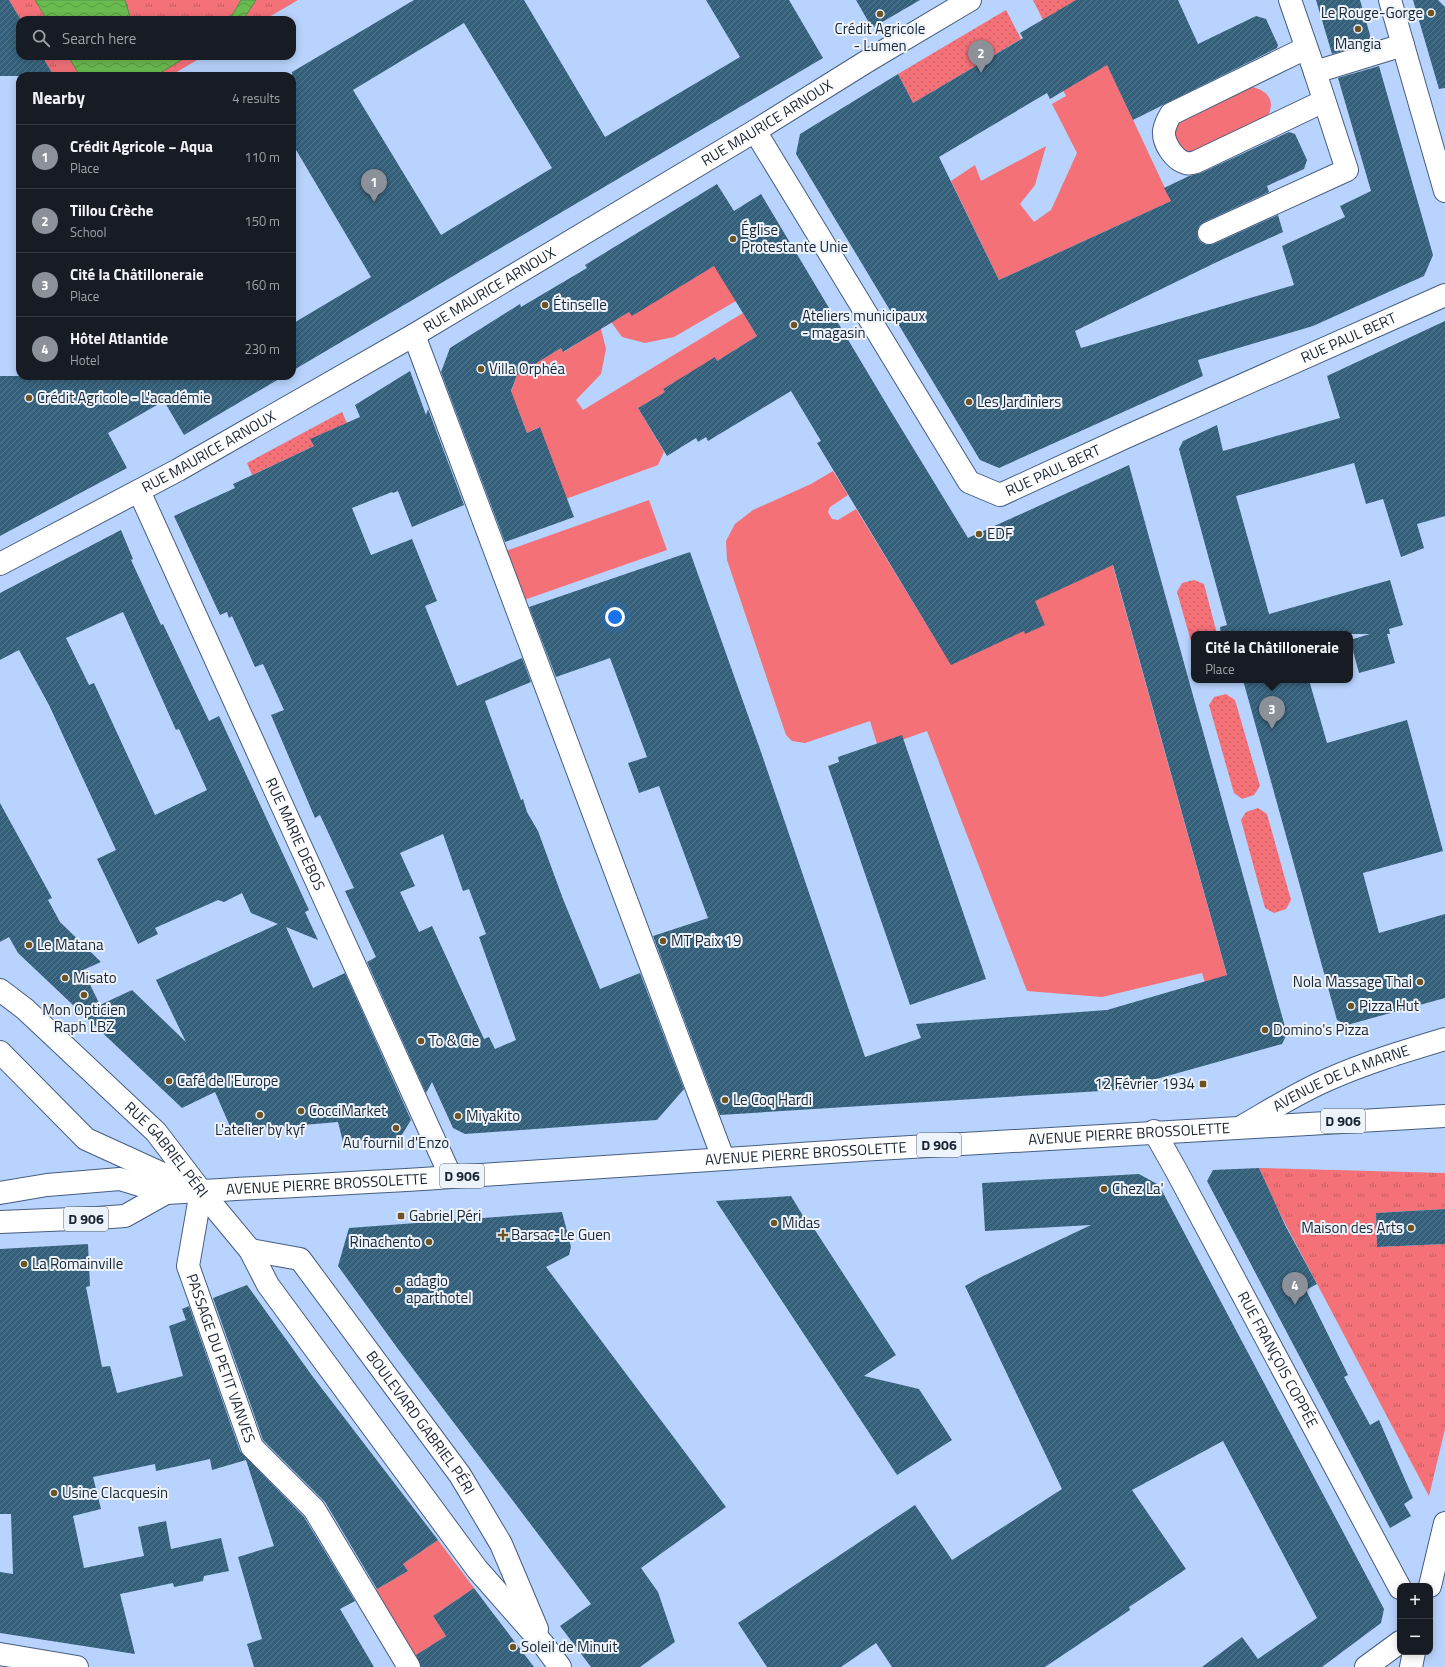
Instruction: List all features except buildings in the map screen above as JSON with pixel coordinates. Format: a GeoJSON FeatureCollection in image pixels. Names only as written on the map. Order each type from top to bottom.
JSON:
{"type":"FeatureCollection","features":[{"type":"Feature","properties":{"kind":"street","name":"RUE MAURICE ARNOUX"},"geometry":{"type":"LineString","coordinates":[[0,564],[139,491],[414,335],[755,132],[869,60],[970,0]]}},
{"type":"Feature","properties":{"kind":"street"},"geometry":{"type":"LineString","coordinates":[[1209,234],[1347,170],[1290,0]]}},
{"type":"Feature","properties":{"kind":"street"},"geometry":{"type":"LineString","coordinates":[[1390,0],[1445,191]]}},
{"type":"Feature","properties":{"kind":"street"},"geometry":{"type":"LineString","coordinates":[[1315,72],[1403,45]]}},
{"type":"Feature","properties":{"kind":"street"},"geometry":{"type":"LineString","coordinates":[[1306,48],[1171,114],[1164,132],[1166,142],[1171,152],[1177,157],[1186,163],[1196,162],[1324,101]]}},
{"type":"Feature","properties":{"kind":"street","name":"RUE PAUL BERT"},"geometry":{"type":"LineString","coordinates":[[755,132],[969,482],[1000,495],[1128,436],[1445,295]]}},
{"type":"Feature","properties":{"kind":"street"},"geometry":{"type":"LineString","coordinates":[[414,335],[723,1158]]}},
{"type":"Feature","properties":{"kind":"street","name":"RUE MARIE DEBOS"},"geometry":{"type":"LineString","coordinates":[[139,491],[451,1177]]}},
{"type":"Feature","properties":{"kind":"street","name":"RUE GABRIEL PÉRI"},"geometry":{"type":"LineString","coordinates":[[0,990],[26,1009],[156,1132],[201,1191]]}},
{"type":"Feature","properties":{"kind":"street","name":"AVENUE DE LA MARNE"},"geometry":{"type":"LineString","coordinates":[[1241,1127],[1325,1081],[1341,1074],[1397,1053],[1445,1039]]}},
{"type":"Feature","properties":{"kind":"street","name":"RUE GABRIEL PÉRI"},"geometry":{"type":"LineString","coordinates":[[0,1052],[86,1139],[201,1191]]}},
{"type":"Feature","properties":{"kind":"street","name":"AVENUE PIERRE BROSSOLETTE"},"geometry":{"type":"LineString","coordinates":[[0,1193],[47,1185],[120,1179],[166,1193],[451,1177],[1154,1131],[1445,1116]]}},
{"type":"Feature","properties":{"kind":"street","name":"RUE FRANÇOIS COPPÉE"},"geometry":{"type":"LineString","coordinates":[[1154,1131],[1185,1185],[1397,1583]]}},
{"type":"Feature","properties":{"kind":"street","name":"BOULEVARD GABRIEL PÉRI"},"geometry":{"type":"LineString","coordinates":[[201,1191],[250,1250],[268,1285],[477,1569],[543,1644],[560,1667]]}},
{"type":"Feature","properties":{"kind":"street","name":"PASSAGE DU PETIT VANVES"},"geometry":{"type":"LineString","coordinates":[[201,1191],[188,1266],[252,1447],[314,1509],[409,1667]]}},
{"type":"Feature","properties":{"kind":"street","name":"AVENUE PIERRE BROSSOLETTE"},"geometry":{"type":"LineString","coordinates":[[0,1222],[125,1216],[166,1193]]}},
{"type":"Feature","properties":{"kind":"street","name":"BOULEVARD GABRIEL PÉRI"},"geometry":{"type":"LineString","coordinates":[[250,1250],[300,1259],[385,1373],[460,1475],[501,1544],[543,1644]]}},
{"type":"Feature","properties":{"kind":"street"},"geometry":{"type":"LineString","coordinates":[[1431,1583],[1445,1523]]}},
{"type":"Feature","properties":{"kind":"street"},"geometry":{"type":"LineString","coordinates":[[1366,1667],[1397,1644]]}},
{"type":"Feature","properties":{"kind":"street"},"geometry":{"type":"LineString","coordinates":[[0,1654],[70,1667]]}},
{"type":"Feature","properties":{"kind":"street"},"geometry":{"type":"LineString","coordinates":[[1411,1667],[1413,1655]]}},
{"type":"Feature","properties":{"kind":"green space"},"geometry":{"type":"Polygon","coordinates":[[[9,0],[298,0],[271,16],[19,16],[9,0]]]}},
{"type":"Feature","properties":{"kind":"green space"},"geometry":{"type":"Polygon","coordinates":[[[1033,0],[1076,0],[1043,20],[1033,0]]]}},
{"type":"Feature","properties":{"kind":"green space"},"geometry":{"type":"Polygon","coordinates":[[[1006,10],[1021,39],[913,103],[898,74],[1006,10]]]}},
{"type":"Feature","properties":{"kind":"green space"},"geometry":{"type":"Polygon","coordinates":[[[44,60],[197,60],[177,72],[52,72],[44,60]]]}},
{"type":"Feature","properties":{"kind":"green space"},"geometry":{"type":"Polygon","coordinates":[[[1105,60],[1171,201],[999,280],[951,181],[975,165],[981,181],[1046,146],[1035,185],[1020,204],[1034,222],[1051,210],[1077,153],[1052,104],[1066,96],[1061,86],[1105,60]]]}},
{"type":"Feature","properties":{"kind":"green space"},"geometry":{"type":"Polygon","coordinates":[[[1253,87],[1264,92],[1270,99],[1271,108],[1267,118],[1199,153],[1182,152],[1173,130],[1176,123],[1245,89],[1253,87]]]}},
{"type":"Feature","properties":{"kind":"green space"},"geometry":{"type":"Polygon","coordinates":[[[710,258],[736,301],[674,337],[645,343],[622,337],[609,319],[619,313],[621,317],[710,258]]]}},
{"type":"Feature","properties":{"kind":"green space"},"geometry":{"type":"Polygon","coordinates":[[[743,313],[757,336],[717,361],[715,358],[663,389],[665,392],[638,408],[664,452],[658,465],[563,500],[539,427],[527,433],[519,412],[507,404],[521,363],[536,363],[561,348],[564,352],[583,340],[600,325],[606,349],[601,374],[576,400],[583,410],[743,313]]]}},
{"type":"Feature","properties":{"kind":"green space"},"geometry":{"type":"Polygon","coordinates":[[[342,412],[347,423],[311,439],[314,446],[252,475],[247,463],[342,412]]]}},
{"type":"Feature","properties":{"kind":"green space"},"geometry":{"type":"Polygon","coordinates":[[[833,471],[848,495],[830,507],[828,512],[832,519],[838,520],[856,509],[936,640],[1095,502],[1241,1026],[1206,986],[1202,973],[1102,997],[1027,991],[927,731],[893,743],[877,744],[870,721],[805,743],[792,741],[786,735],[727,560],[726,541],[735,524],[753,510],[811,484],[833,471]]]}},
{"type":"Feature","properties":{"kind":"green space"},"geometry":{"type":"Polygon","coordinates":[[[649,500],[667,550],[524,600],[506,551],[649,500]]]}},
{"type":"Feature","properties":{"kind":"green space"},"geometry":{"type":"Polygon","coordinates":[[[1194,580],[1204,584],[1216,631],[1191,631],[1191,641],[1177,592],[1182,583],[1194,580]]]}},
{"type":"Feature","properties":{"kind":"green space"},"geometry":{"type":"Polygon","coordinates":[[[1226,694],[1235,700],[1260,786],[1254,795],[1242,799],[1234,793],[1209,705],[1214,697],[1226,694]]]}},
{"type":"Feature","properties":{"kind":"green space"},"geometry":{"type":"Polygon","coordinates":[[[1258,808],[1267,814],[1291,900],[1286,909],[1274,913],[1265,908],[1241,820],[1246,812],[1258,808]]]}},
{"type":"Feature","properties":{"kind":"green space"},"geometry":{"type":"Polygon","coordinates":[[[1259,1168],[1445,1173],[1445,1209],[1376,1213],[1377,1247],[1445,1244],[1445,1429],[1429,1496],[1277,1208],[1259,1168]]]}},
{"type":"Feature","properties":{"kind":"green space"},"geometry":{"type":"Polygon","coordinates":[[[438,1540],[474,1588],[433,1616],[446,1636],[413,1657],[373,1591],[408,1571],[403,1564],[438,1540]]]}},
{"type":"Feature","properties":{"kind":"water"},"geometry":{"type":"Polygon","coordinates":[[[35,0],[125,0],[130,16],[45,16],[35,0]]]}},
{"type":"Feature","properties":{"kind":"water"},"geometry":{"type":"Polygon","coordinates":[[[241,0],[256,0],[246,16],[230,16],[233,14],[241,0]]]}},
{"type":"Feature","properties":{"kind":"water"},"geometry":{"type":"Polygon","coordinates":[[[70,60],[181,60],[162,72],[78,72],[70,60]]]}},
{"type":"Feature","properties":{"kind":"place","name":"Le Rouge-Gorge"},"geometry":{"type":"Point","coordinates":[1431,13]}},
{"type":"Feature","properties":{"kind":"place","name":"Crédit Agricole - Lumen"},"geometry":{"type":"Point","coordinates":[880,14]}},
{"type":"Feature","properties":{"kind":"place","name":"Mangia"},"geometry":{"type":"Point","coordinates":[1358,29]}},
{"type":"Feature","properties":{"kind":"place","name":"Tillou Crèche"},"geometry":{"type":"Point","coordinates":[981,73]}},
{"type":"Feature","properties":{"kind":"place","name":"Crédit Agricole − Aqua"},"geometry":{"type":"Point","coordinates":[374,202]}},
{"type":"Feature","properties":{"kind":"place","name":"Église Protestante Unie"},"geometry":{"type":"Point","coordinates":[733,239]}},
{"type":"Feature","properties":{"kind":"place","name":"Étinselle"},"geometry":{"type":"Point","coordinates":[545,305]}},
{"type":"Feature","properties":{"kind":"place","name":"Ateliers municipaux - magasin"},"geometry":{"type":"Point","coordinates":[794,325]}},
{"type":"Feature","properties":{"kind":"place","name":"Villa Orphéa"},"geometry":{"type":"Point","coordinates":[481,369]}},
{"type":"Feature","properties":{"kind":"place","name":"Crédit Agricole - L'académie"},"geometry":{"type":"Point","coordinates":[29,398]}},
{"type":"Feature","properties":{"kind":"place","name":"Les Jardiniers"},"geometry":{"type":"Point","coordinates":[969,402]}},
{"type":"Feature","properties":{"kind":"place","name":"EDF"},"geometry":{"type":"Point","coordinates":[979,534]}},
{"type":"Feature","properties":{"kind":"place","name":"Cité la Châtilloneraie"},"geometry":{"type":"Point","coordinates":[1272,729]}},
{"type":"Feature","properties":{"kind":"place","name":"MT Paix 19"},"geometry":{"type":"Point","coordinates":[663,941]}},
{"type":"Feature","properties":{"kind":"place","name":"Le Matana"},"geometry":{"type":"Point","coordinates":[29,945]}},
{"type":"Feature","properties":{"kind":"place","name":"Misato"},"geometry":{"type":"Point","coordinates":[65,978]}},
{"type":"Feature","properties":{"kind":"place","name":"Nola Massage Thai"},"geometry":{"type":"Point","coordinates":[1420,982]}},
{"type":"Feature","properties":{"kind":"place","name":"Mon Opticien Raph LBZ"},"geometry":{"type":"Point","coordinates":[84,995]}},
{"type":"Feature","properties":{"kind":"place","name":"Pizza Hut"},"geometry":{"type":"Point","coordinates":[1351,1006]}},
{"type":"Feature","properties":{"kind":"place","name":"Domino's Pizza"},"geometry":{"type":"Point","coordinates":[1265,1030]}},
{"type":"Feature","properties":{"kind":"place","name":"To & Cie"},"geometry":{"type":"Point","coordinates":[421,1041]}},
{"type":"Feature","properties":{"kind":"place","name":"Café de l'Europe"},"geometry":{"type":"Point","coordinates":[169,1081]}},
{"type":"Feature","properties":{"kind":"place","name":"12 Février 1934"},"geometry":{"type":"Point","coordinates":[1203,1084]}},
{"type":"Feature","properties":{"kind":"place","name":"Le Coq Hardi"},"geometry":{"type":"Point","coordinates":[725,1100]}},
{"type":"Feature","properties":{"kind":"place","name":"CocciMarket"},"geometry":{"type":"Point","coordinates":[301,1111]}},
{"type":"Feature","properties":{"kind":"place","name":"L'atelier by kyf"},"geometry":{"type":"Point","coordinates":[260,1115]}},
{"type":"Feature","properties":{"kind":"place","name":"Miyakito"},"geometry":{"type":"Point","coordinates":[458,1116]}},
{"type":"Feature","properties":{"kind":"place","name":"Au fournil d'Enzo"},"geometry":{"type":"Point","coordinates":[396,1128]}},
{"type":"Feature","properties":{"kind":"place","name":"Chez La'"},"geometry":{"type":"Point","coordinates":[1104,1189]}},
{"type":"Feature","properties":{"kind":"place","name":"Gabriel Péri"},"geometry":{"type":"Point","coordinates":[401,1216]}},
{"type":"Feature","properties":{"kind":"place","name":"Midas"},"geometry":{"type":"Point","coordinates":[774,1223]}},
{"type":"Feature","properties":{"kind":"place","name":"Maison des Arts"},"geometry":{"type":"Point","coordinates":[1411,1228]}},
{"type":"Feature","properties":{"kind":"place","name":"Barsac-Le Guen"},"geometry":{"type":"Point","coordinates":[503,1235]}},
{"type":"Feature","properties":{"kind":"place","name":"Rinachento"},"geometry":{"type":"Point","coordinates":[429,1242]}},
{"type":"Feature","properties":{"kind":"place","name":"La Romainville"},"geometry":{"type":"Point","coordinates":[24,1264]}},
{"type":"Feature","properties":{"kind":"place","name":"adagio aparthotel"},"geometry":{"type":"Point","coordinates":[398,1290]}},
{"type":"Feature","properties":{"kind":"place","name":"Hôtel Atlantide"},"geometry":{"type":"Point","coordinates":[1295,1305]}},
{"type":"Feature","properties":{"kind":"place","name":"Usine Clacquesin"},"geometry":{"type":"Point","coordinates":[54,1493]}},
{"type":"Feature","properties":{"kind":"place","name":"Soleil de Minuit"},"geometry":{"type":"Point","coordinates":[513,1647]}}]}
